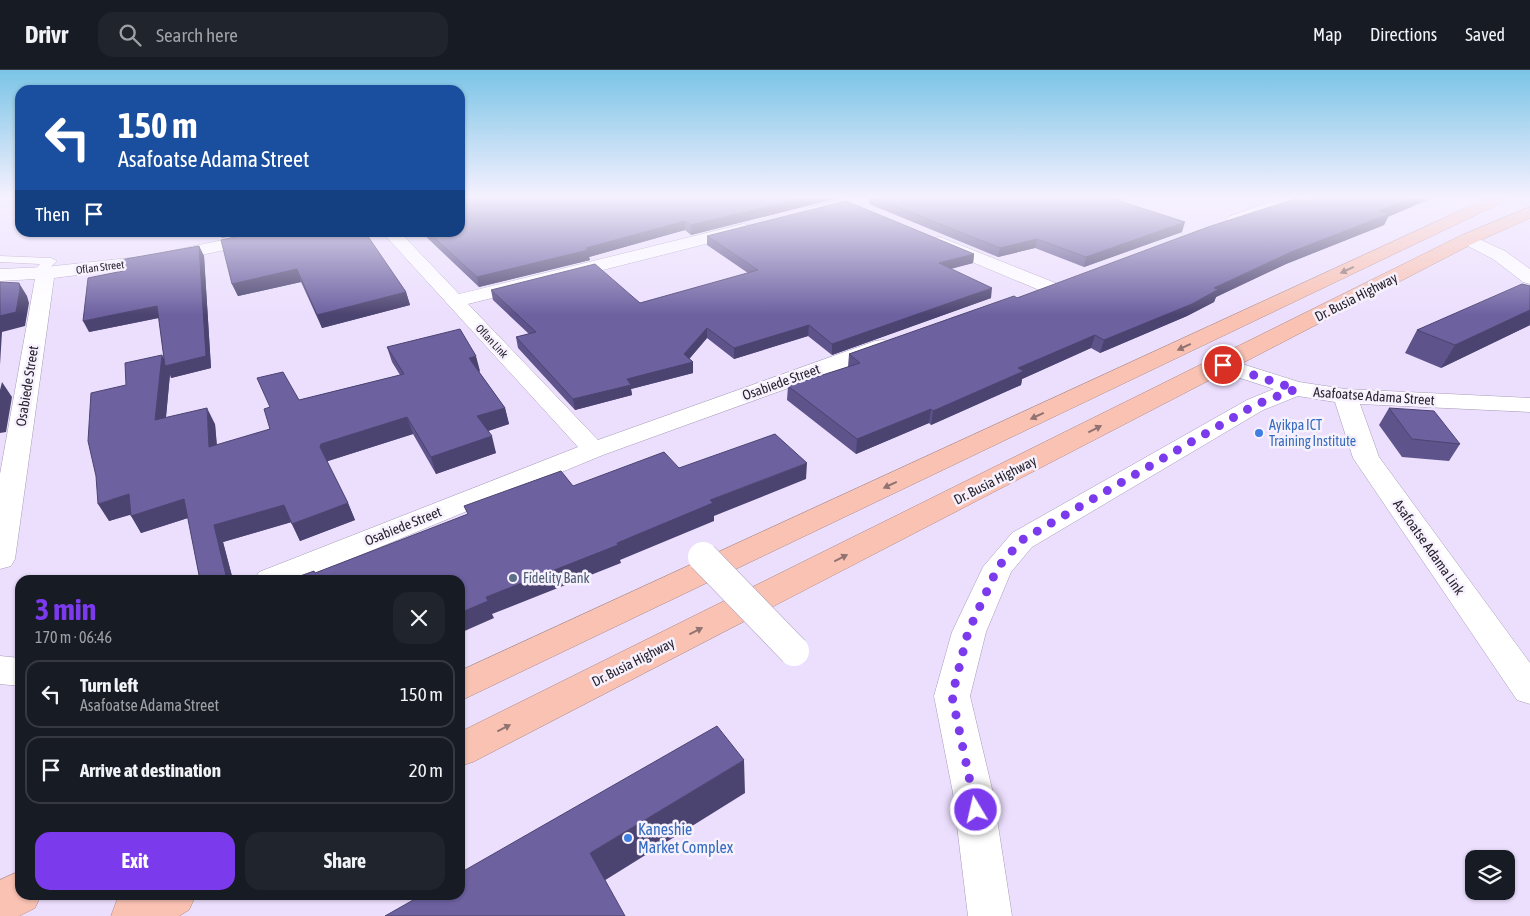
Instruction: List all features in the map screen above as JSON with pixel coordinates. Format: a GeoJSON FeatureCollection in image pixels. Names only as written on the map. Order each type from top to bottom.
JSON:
{"type":"FeatureCollection","features":[{"type":"Feature","properties":{"kind":"highway","name":"Dr. Busia Highway"},"geometry":{"type":"LineString","coordinates":[[465,684],[1418,236]]}},
{"type":"Feature","properties":{"kind":"highway","name":"Dr. Busia Highway"},"geometry":{"type":"LineString","coordinates":[[465,747],[1476,236]]}},
{"type":"Feature","properties":{"kind":"highway"},"geometry":{"type":"LineString","coordinates":[[0,902],[15,895]]}},
{"type":"Feature","properties":{"kind":"highway"},"geometry":{"type":"LineString","coordinates":[[133,916],[164,900]]}},
{"type":"Feature","properties":{"kind":"street"},"geometry":{"type":"LineString","coordinates":[[455,301],[715,236]]}},
{"type":"Feature","properties":{"kind":"street"},"geometry":{"type":"LineString","coordinates":[[928,236],[1061,285],[1021,297]]}},
{"type":"Feature","properties":{"kind":"street","name":"Oflan Street"},"geometry":{"type":"LineString","coordinates":[[0,275],[41,273],[148,261],[263,237]]}},
{"type":"Feature","properties":{"kind":"street","name":"Oflan Link"},"geometry":{"type":"LineString","coordinates":[[395,237],[594,450]]}},
{"type":"Feature","properties":{"kind":"street"},"geometry":{"type":"LineString","coordinates":[[1468,240],[1499,255],[1530,278]]}},
{"type":"Feature","properties":{"kind":"street","name":"Osabiede Street"},"geometry":{"type":"LineString","coordinates":[[0,560],[41,273]]}},
{"type":"Feature","properties":{"kind":"street","name":"Osabiede Street"},"geometry":{"type":"LineString","coordinates":[[282,575],[594,450],[900,340]]}},
{"type":"Feature","properties":{"kind":"street","name":"Asafoatse Adama Street"},"geometry":{"type":"LineString","coordinates":[[1223,365],[1296,389],[1345,396],[1530,405]]}},
{"type":"Feature","properties":{"kind":"street"},"geometry":{"type":"LineString","coordinates":[[990,916],[973,792],[952,696],[968,632],[998,567],[1022,540],[1255,405],[1296,389]]}},
{"type":"Feature","properties":{"kind":"street","name":"Asafoatse Adama Link"},"geometry":{"type":"LineString","coordinates":[[1345,396],[1366,458],[1530,690]]}},
{"type":"Feature","properties":{"kind":"street"},"geometry":{"type":"LineString","coordinates":[[703,557],[794,651]]}},
{"type":"Feature","properties":{"kind":"street"},"geometry":{"type":"LineString","coordinates":[[0,670],[15,672]]}},
{"type":"Feature","properties":{"kind":"lane"},"geometry":{"type":"LineString","coordinates":[[0,259],[51,261],[41,273]]}},
{"type":"Feature","properties":{"kind":"building"},"geometry":{"type":"Polygon","coordinates":[[[628,236],[586,248],[588,250],[477,277],[433,237],[628,236]]]}},
{"type":"Feature","properties":{"kind":"building"},"geometry":{"type":"Polygon","coordinates":[[[708,236],[932,236],[974,254],[939,263],[992,288],[832,344],[809,325],[734,348],[707,328],[684,354],[693,362],[627,379],[631,385],[573,399],[516,337],[536,332],[491,290],[595,264],[640,303],[758,270],[708,236]]]}},
{"type":"Feature","properties":{"kind":"building"},"geometry":{"type":"Polygon","coordinates":[[[971,236],[1144,236],[1086,257],[1037,239],[1000,248],[971,236]]]}},
{"type":"Feature","properties":{"kind":"building"},"geometry":{"type":"Polygon","coordinates":[[[1182,236],[1331,236],[1291,252],[1214,288],[1219,289],[1192,304],[1104,340],[1095,335],[1018,368],[1024,371],[933,411],[931,409],[857,439],[788,386],[860,363],[849,354],[1014,296],[1017,298],[1182,236]]]}},
{"type":"Feature","properties":{"kind":"building"},"geometry":{"type":"Polygon","coordinates":[[[235,237],[368,237],[406,292],[317,315],[297,269],[232,284],[221,240],[235,237]]]}},
{"type":"Feature","properties":{"kind":"building"},"geometry":{"type":"Polygon","coordinates":[[[199,246],[206,356],[165,366],[157,306],[83,321],[88,278],[123,271],[120,260],[199,246]]]}},
{"type":"Feature","properties":{"kind":"building"},"geometry":{"type":"Polygon","coordinates":[[[0,282],[19,283],[20,289],[16,312],[0,316],[0,282]]]}},
{"type":"Feature","properties":{"kind":"building"},"geometry":{"type":"Polygon","coordinates":[[[1522,284],[1530,286],[1530,310],[1455,345],[1417,330],[1522,284]]]}},
{"type":"Feature","properties":{"kind":"building"},"geometry":{"type":"Polygon","coordinates":[[[460,329],[476,356],[469,358],[505,408],[477,416],[492,436],[431,457],[407,417],[321,444],[320,447],[348,503],[292,524],[284,505],[214,525],[226,575],[199,575],[184,499],[131,516],[129,494],[98,504],[96,476],[88,441],[91,393],[126,385],[125,363],[162,355],[155,420],[207,408],[209,447],[270,429],[264,409],[270,407],[257,378],[283,372],[299,400],[404,374],[387,347],[460,329]]]}},
{"type":"Feature","properties":{"kind":"building"},"geometry":{"type":"Polygon","coordinates":[[[1389,408],[1434,411],[1460,444],[1412,439],[1389,408]]]}},
{"type":"Feature","properties":{"kind":"building"},"geometry":{"type":"Polygon","coordinates":[[[775,434],[807,463],[710,500],[713,503],[617,543],[618,545],[486,597],[488,601],[465,611],[465,575],[303,575],[314,571],[315,573],[468,514],[464,506],[561,471],[573,486],[664,452],[679,468],[775,434]]]}},
{"type":"Feature","properties":{"kind":"building"},"geometry":{"type":"Polygon","coordinates":[[[717,726],[744,760],[590,853],[625,916],[385,916],[413,900],[465,900],[465,870],[717,726]]]}},
{"type":"Feature","properties":{"kind":"place","name":"Ayikpa ICT Training Institute"},"geometry":{"type":"Point","coordinates":[1259,433]}},
{"type":"Feature","properties":{"kind":"place","name":"Fidelity Bank"},"geometry":{"type":"Point","coordinates":[513,578]}},
{"type":"Feature","properties":{"kind":"place","name":"Kaneshie Market Complex"},"geometry":{"type":"Point","coordinates":[628,838]}},
{"type":"Feature","properties":{"kind":"route"},"geometry":{"type":"LineString","coordinates":[[976,810],[952,696],[968,632],[998,567],[1022,540],[1255,405],[1296,389],[1223,365]]}}]}
